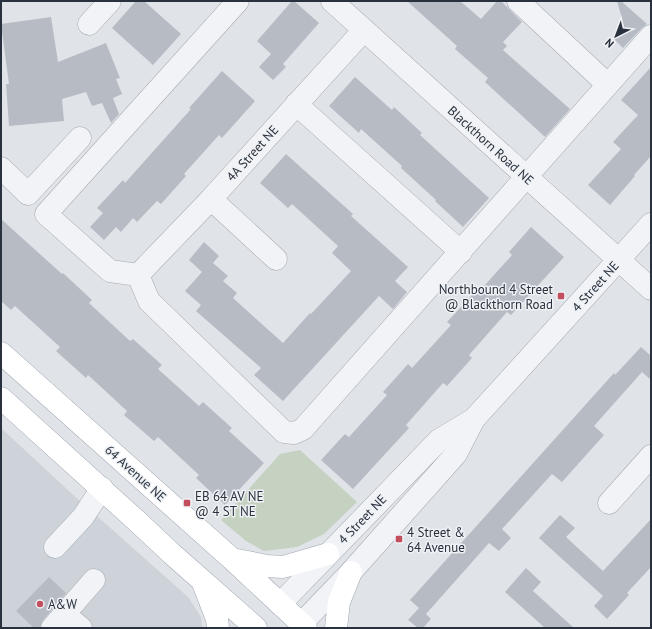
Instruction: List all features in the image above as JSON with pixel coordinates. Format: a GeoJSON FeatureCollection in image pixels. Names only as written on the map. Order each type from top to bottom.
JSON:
{"type":"FeatureCollection","features":[{"type":"Feature","properties":{"kind":"main road","name":"64 Avenue NE"},"geometry":{"type":"LineString","coordinates":[[1,353],[232,559],[280,604],[301,627]]}},
{"type":"Feature","properties":{"kind":"main road"},"geometry":{"type":"LineString","coordinates":[[1,398],[102,488],[172,554],[257,628]]}},
{"type":"Feature","properties":{"kind":"main road"},"geometry":{"type":"LineString","coordinates":[[232,559],[267,566],[283,567],[328,554]]}},
{"type":"Feature","properties":{"kind":"main road"},"geometry":{"type":"LineString","coordinates":[[336,628],[339,602],[351,572]]}},
{"type":"Feature","properties":{"kind":"main road"},"geometry":{"type":"LineString","coordinates":[[202,580],[217,620],[218,628]]}},
{"type":"Feature","properties":{"kind":"main road","name":"4 Street NE"},"geometry":{"type":"LineString","coordinates":[[257,628],[280,604]]}},
{"type":"Feature","properties":{"kind":"street"},"geometry":{"type":"LineString","coordinates":[[89,24],[110,1]]}},
{"type":"Feature","properties":{"kind":"street"},"geometry":{"type":"LineString","coordinates":[[238,1],[46,214],[110,271],[138,275],[149,301],[284,432],[294,433],[303,428],[651,36]]}},
{"type":"Feature","properties":{"kind":"street","name":"Blackthorn Road NE"},"geometry":{"type":"LineString","coordinates":[[332,1],[651,289]]}},
{"type":"Feature","properties":{"kind":"street"},"geometry":{"type":"LineString","coordinates":[[518,1],[608,84]]}},
{"type":"Feature","properties":{"kind":"street","name":"4A Street NE"},"geometry":{"type":"LineString","coordinates":[[138,275],[211,199],[364,30]]}},
{"type":"Feature","properties":{"kind":"street"},"geometry":{"type":"LineString","coordinates":[[296,104],[460,252]]}},
{"type":"Feature","properties":{"kind":"street"},"geometry":{"type":"LineString","coordinates":[[1,168],[28,194],[80,138]]}},
{"type":"Feature","properties":{"kind":"street"},"geometry":{"type":"LineString","coordinates":[[211,199],[276,259]]}},
{"type":"Feature","properties":{"kind":"street","name":"4 Street NE"},"geometry":{"type":"LineString","coordinates":[[301,627],[456,454],[474,419],[651,224]]}},
{"type":"Feature","properties":{"kind":"street","name":"4 Street NE"},"geometry":{"type":"LineString","coordinates":[[280,604],[439,440],[474,419]]}},
{"type":"Feature","properties":{"kind":"street"},"geometry":{"type":"LineString","coordinates":[[609,503],[651,456]]}},
{"type":"Feature","properties":{"kind":"street"},"geometry":{"type":"LineString","coordinates":[[56,547],[83,516],[102,488]]}},
{"type":"Feature","properties":{"kind":"street"},"geometry":{"type":"LineString","coordinates":[[81,628],[58,621],[94,580]]}},
{"type":"Feature","properties":{"kind":"shaded area"},"geometry":{"type":"Polygon","coordinates":[[[1,428],[71,493],[188,597],[201,617],[202,628],[1,628],[1,428]]]}},
{"type":"Feature","properties":{"kind":"green space"},"geometry":{"type":"Polygon","coordinates":[[[300,450],[357,502],[324,534],[297,547],[264,551],[246,541],[221,520],[280,454],[300,450]]]}},
{"type":"Feature","properties":{"kind":"building"},"geometry":{"type":"Polygon","coordinates":[[[136,1],[144,1],[181,34],[153,65],[112,28],[136,1]]]}},
{"type":"Feature","properties":{"kind":"building"},"geometry":{"type":"Polygon","coordinates":[[[292,1],[294,1],[319,23],[283,64],[286,67],[273,80],[259,67],[271,54],[257,41],[292,1]]]}},
{"type":"Feature","properties":{"kind":"building"},"geometry":{"type":"Polygon","coordinates":[[[407,1],[460,1],[481,19],[497,1],[501,1],[522,22],[503,42],[507,46],[503,50],[570,109],[545,137],[485,82],[488,78],[455,49],[457,46],[407,1]]]}},
{"type":"Feature","properties":{"kind":"building"},"geometry":{"type":"Polygon","coordinates":[[[617,1],[621,1],[647,24],[623,48],[613,38],[624,26],[617,1]]]}},
{"type":"Feature","properties":{"kind":"building"},"geometry":{"type":"Polygon","coordinates":[[[51,17],[58,62],[106,43],[120,78],[116,79],[122,94],[113,98],[119,114],[111,123],[102,103],[92,106],[86,92],[62,99],[64,121],[9,126],[6,84],[9,84],[1,24],[51,17]]]}},
{"type":"Feature","properties":{"kind":"building"},"geometry":{"type":"Polygon","coordinates":[[[651,67],[651,156],[610,205],[588,185],[621,149],[613,142],[638,115],[621,100],[651,67]]]}},
{"type":"Feature","properties":{"kind":"building"},"geometry":{"type":"Polygon","coordinates":[[[222,71],[255,101],[222,138],[219,135],[184,174],[186,176],[161,204],[157,201],[137,222],[133,218],[121,232],[116,227],[104,240],[90,227],[103,213],[97,208],[123,180],[125,183],[191,109],[189,108],[222,71]]]}},
{"type":"Feature","properties":{"kind":"building"},"geometry":{"type":"Polygon","coordinates":[[[355,77],[392,110],[394,107],[422,133],[420,135],[489,198],[463,227],[401,168],[402,166],[361,129],[359,133],[329,106],[355,77]]]}},
{"type":"Feature","properties":{"kind":"building"},"geometry":{"type":"Polygon","coordinates":[[[286,154],[353,214],[351,216],[408,267],[395,281],[407,292],[393,309],[379,296],[283,401],[254,375],[261,368],[196,311],[201,305],[185,291],[202,272],[189,260],[204,242],[219,256],[213,263],[228,276],[223,281],[237,293],[233,298],[283,343],[351,271],[332,253],[338,246],[292,204],[288,208],[260,183],[286,154]]]}},
{"type":"Feature","properties":{"kind":"building"},"geometry":{"type":"Polygon","coordinates":[[[1,219],[92,300],[89,303],[130,341],[133,339],[162,365],[158,369],[199,406],[203,402],[232,428],[229,431],[264,463],[225,505],[196,478],[199,475],[158,437],[154,441],[124,415],[127,411],[88,375],[86,378],[56,351],[60,347],[15,306],[11,310],[1,301],[1,219]]]}},
{"type":"Feature","properties":{"kind":"building"},"geometry":{"type":"Polygon","coordinates":[[[531,227],[564,257],[511,315],[507,312],[469,355],[472,358],[447,386],[443,383],[406,425],[409,428],[353,489],[321,460],[345,434],[349,437],[387,395],[383,392],[408,364],[412,368],[451,325],[447,322],[473,294],[475,296],[512,255],[509,252],[531,227]]]}},
{"type":"Feature","properties":{"kind":"building"},"geometry":{"type":"Polygon","coordinates":[[[641,347],[651,356],[651,380],[642,372],[594,426],[604,435],[562,482],[552,474],[502,529],[511,538],[499,551],[489,543],[426,614],[431,619],[423,628],[418,628],[408,620],[419,608],[410,600],[614,373],[615,375],[641,347]]]}},
{"type":"Feature","properties":{"kind":"building"},"geometry":{"type":"Polygon","coordinates":[[[560,515],[575,528],[566,537],[603,571],[651,519],[651,567],[627,593],[629,595],[607,619],[594,606],[603,596],[539,538],[560,515]]]}},
{"type":"Feature","properties":{"kind":"building"},"geometry":{"type":"Polygon","coordinates":[[[526,568],[541,582],[533,591],[574,628],[545,628],[505,592],[526,568]]]}},
{"type":"Feature","properties":{"kind":"building"},"geometry":{"type":"Polygon","coordinates":[[[49,577],[66,593],[43,620],[40,628],[34,628],[16,611],[49,577]]]}},
{"type":"Feature","properties":{"kind":"place","name":"Northbound 4 Street @ Blackthorn Road"},"geometry":{"type":"Point","coordinates":[561,296]}},
{"type":"Feature","properties":{"kind":"place","name":"EB 64 AV NE @ 4 ST NE"},"geometry":{"type":"Point","coordinates":[187,503]}},
{"type":"Feature","properties":{"kind":"place","name":"4 Street & 64 Avenue"},"geometry":{"type":"Point","coordinates":[399,539]}},
{"type":"Feature","properties":{"kind":"place","name":"A&W"},"geometry":{"type":"Point","coordinates":[40,604]}}]}
